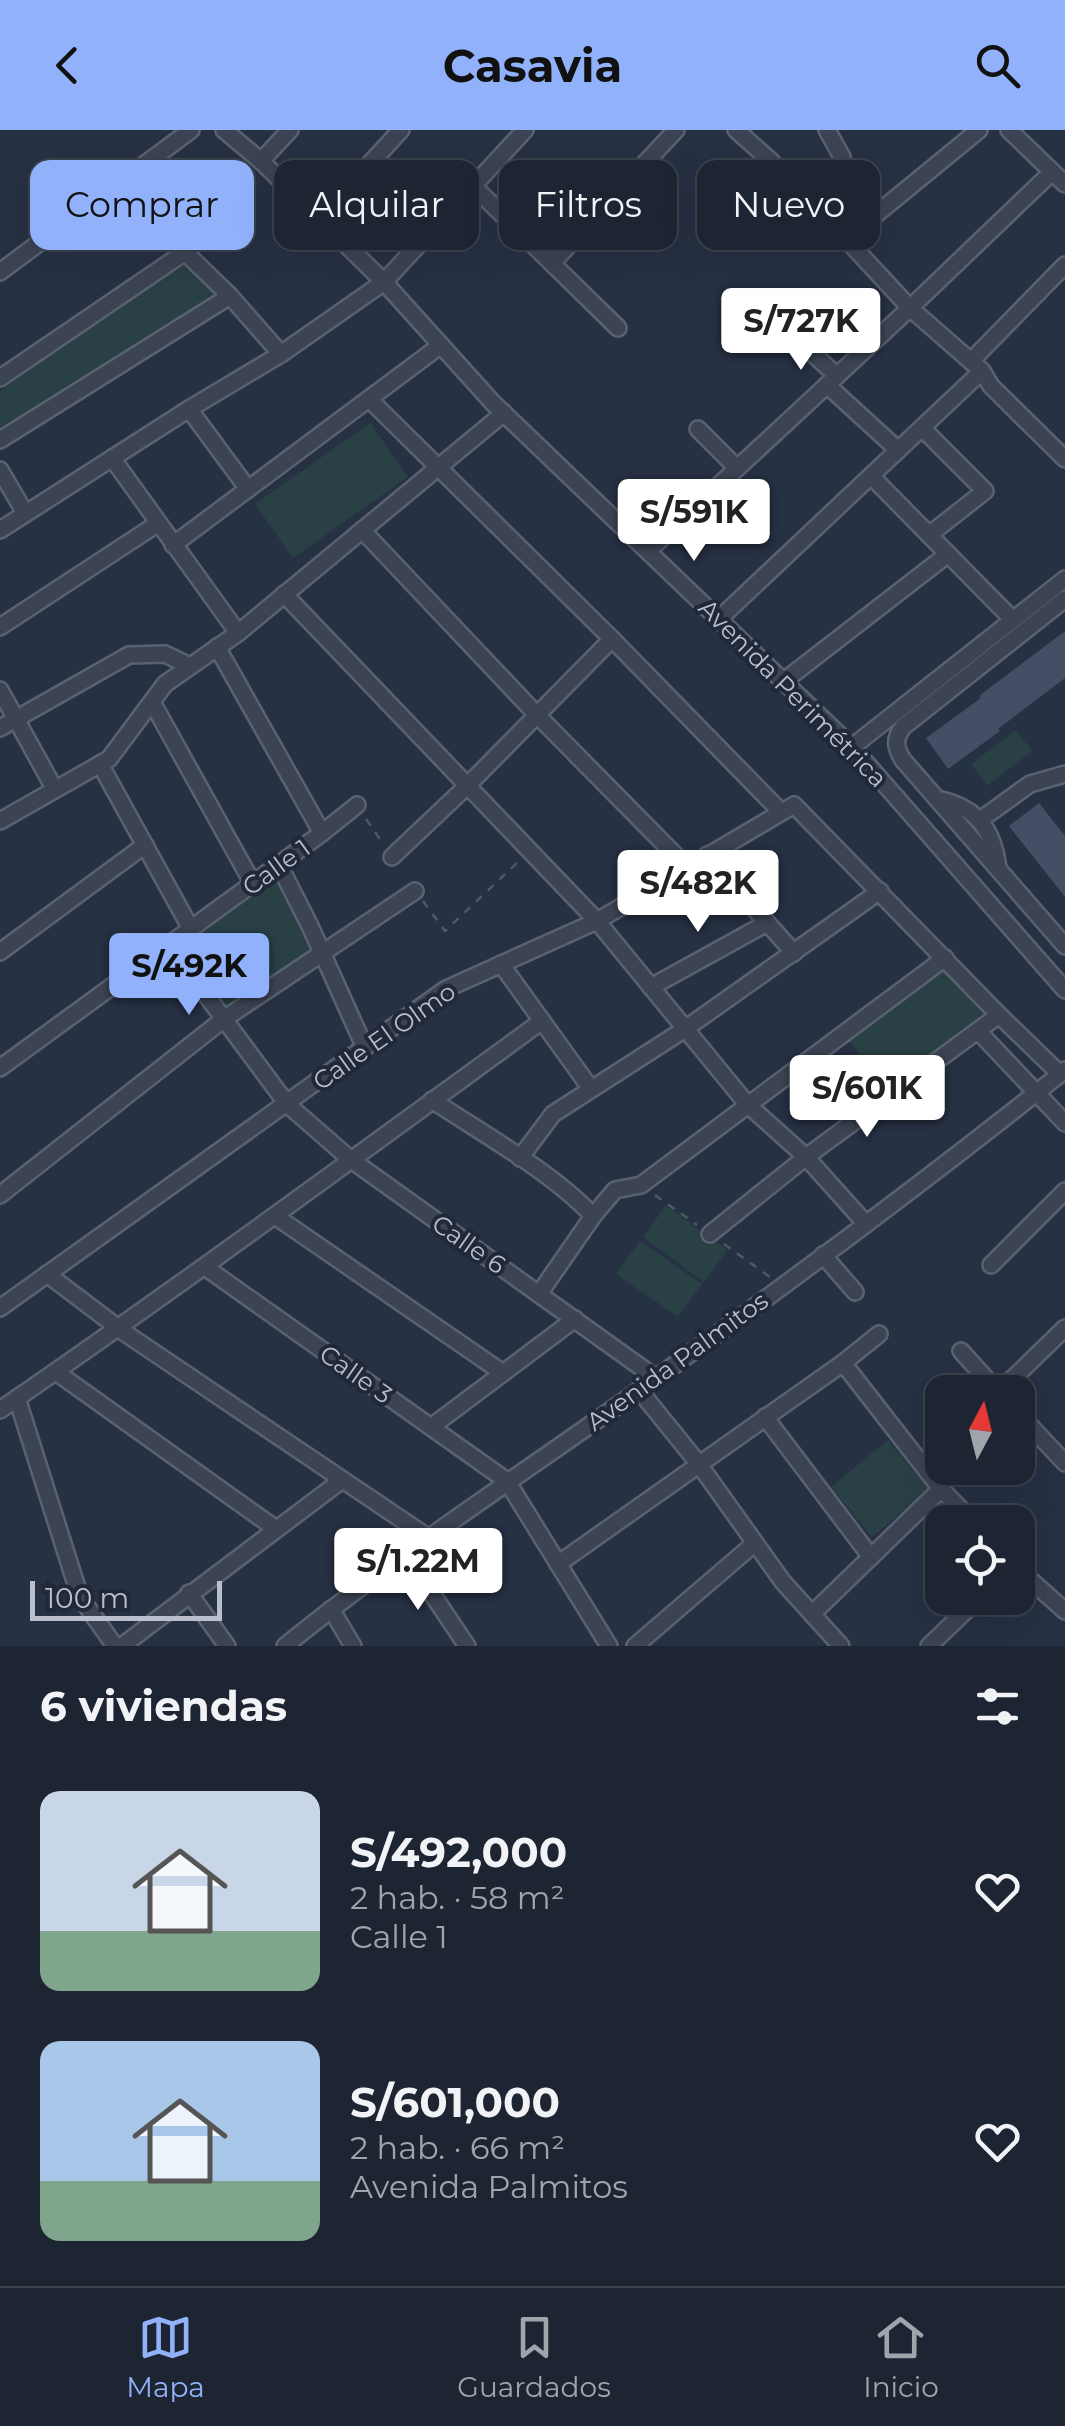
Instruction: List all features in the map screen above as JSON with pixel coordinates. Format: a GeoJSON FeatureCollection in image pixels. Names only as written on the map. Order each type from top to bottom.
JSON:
{"type":"FeatureCollection","features":[{"type":"Feature","properties":{"kind":"street"},"geometry":{"type":"LineString","coordinates":[[151,160],[191,130]]}},
{"type":"Feature","properties":{"kind":"street","name":"Avenida Perimétrica"},"geometry":{"type":"LineString","coordinates":[[224,130],[274,173]]}},
{"type":"Feature","properties":{"kind":"street"},"geometry":{"type":"LineString","coordinates":[[262,161],[290,130]]}},
{"type":"Feature","properties":{"kind":"street"},"geometry":{"type":"LineString","coordinates":[[373,160],[401,130]]}},
{"type":"Feature","properties":{"kind":"street"},"geometry":{"type":"LineString","coordinates":[[479,180],[525,130]]}},
{"type":"Feature","properties":{"kind":"street"},"geometry":{"type":"LineString","coordinates":[[552,263],[676,130]]}},
{"type":"Feature","properties":{"kind":"street"},"geometry":{"type":"LineString","coordinates":[[736,130],[770,160]]}},
{"type":"Feature","properties":{"kind":"street"},"geometry":{"type":"LineString","coordinates":[[827,130],[843,160]]}},
{"type":"Feature","properties":{"kind":"street"},"geometry":{"type":"LineString","coordinates":[[979,130],[846,239],[910,308],[976,366],[1065,460]]}},
{"type":"Feature","properties":{"kind":"street"},"geometry":{"type":"LineString","coordinates":[[648,551],[910,308],[1059,178],[1009,130]]}},
{"type":"Feature","properties":{"kind":"street"},"geometry":{"type":"LineString","coordinates":[[1022,142],[1037,130]]}},
{"type":"Feature","properties":{"kind":"street"},"geometry":{"type":"LineString","coordinates":[[479,192],[618,328]]}},
{"type":"Feature","properties":{"kind":"street"},"geometry":{"type":"LineString","coordinates":[[0,272],[30,250]]}},
{"type":"Feature","properties":{"kind":"street","name":"Avenida Perimétrica"},"geometry":{"type":"LineString","coordinates":[[352,250],[504,413],[852,746],[1065,990]]}},
{"type":"Feature","properties":{"kind":"street"},"geometry":{"type":"LineString","coordinates":[[0,530],[281,354],[384,282],[414,250]]}},
{"type":"Feature","properties":{"kind":"street"},"geometry":{"type":"LineString","coordinates":[[0,378],[185,252],[281,354]]}},
{"type":"Feature","properties":{"kind":"street"},"geometry":{"type":"LineString","coordinates":[[719,618],[922,428],[1065,265]]}},
{"type":"Feature","properties":{"kind":"street"},"geometry":{"type":"LineString","coordinates":[[0,440],[230,296]]}},
{"type":"Feature","properties":{"kind":"street"},"geometry":{"type":"LineString","coordinates":[[796,338],[898,450]]}},
{"type":"Feature","properties":{"kind":"street"},"geometry":{"type":"LineString","coordinates":[[173,546],[441,345]]}},
{"type":"Feature","properties":{"kind":"street"},"geometry":{"type":"LineString","coordinates":[[369,398],[612,639],[880,892],[999,1015],[1063,1072]]}},
{"type":"Feature","properties":{"kind":"street"},"geometry":{"type":"LineString","coordinates":[[189,409],[248,490]]}},
{"type":"Feature","properties":{"kind":"street"},"geometry":{"type":"LineString","coordinates":[[0,820],[109,759],[166,684],[238,632],[504,413]]}},
{"type":"Feature","properties":{"kind":"street"},"geometry":{"type":"LineString","coordinates":[[922,428],[985,491],[929,535]]}},
{"type":"Feature","properties":{"kind":"street"},"geometry":{"type":"LineString","coordinates":[[698,430],[737,468]]}},
{"type":"Feature","properties":{"kind":"street"},"geometry":{"type":"LineString","coordinates":[[112,458],[238,632]]}},
{"type":"Feature","properties":{"kind":"street"},"geometry":{"type":"LineString","coordinates":[[0,470],[25,513]]}},
{"type":"Feature","properties":{"kind":"street"},"geometry":{"type":"LineString","coordinates":[[871,476],[1013,620]]}},
{"type":"Feature","properties":{"kind":"street"},"geometry":{"type":"LineString","coordinates":[[0,627],[157,524]]}},
{"type":"Feature","properties":{"kind":"street"},"geometry":{"type":"LineString","coordinates":[[362,530],[536,715],[687,867]]}},
{"type":"Feature","properties":{"kind":"street"},"geometry":{"type":"LineString","coordinates":[[784,681],[948,554]]}},
{"type":"Feature","properties":{"kind":"street"},"geometry":{"type":"LineString","coordinates":[[852,746],[1065,579]]}},
{"type":"Feature","properties":{"kind":"street"},"geometry":{"type":"LineString","coordinates":[[284,594],[597,921],[747,1104],[806,1158],[866,1224]]}},
{"type":"Feature","properties":{"kind":"street"},"geometry":{"type":"LineString","coordinates":[[1065,600],[903,727],[895,743],[897,751],[937,799],[1065,946]]}},
{"type":"Feature","properties":{"kind":"street"},"geometry":{"type":"LineString","coordinates":[[392,857],[612,639]]}},
{"type":"Feature","properties":{"kind":"street"},"geometry":{"type":"LineString","coordinates":[[218,647],[322,833]]}},
{"type":"Feature","properties":{"kind":"street"},"geometry":{"type":"LineString","coordinates":[[0,728],[129,655],[165,654],[190,666]]}},
{"type":"Feature","properties":{"kind":"street"},"geometry":{"type":"LineString","coordinates":[[0,690],[54,788]]}},
{"type":"Feature","properties":{"kind":"street"},"geometry":{"type":"LineString","coordinates":[[152,702],[253,884]]}},
{"type":"Feature","properties":{"kind":"street"},"geometry":{"type":"LineString","coordinates":[[100,764],[191,929]]}},
{"type":"Feature","properties":{"kind":"street"},"geometry":{"type":"LineString","coordinates":[[980,820],[1030,784],[1065,774]]}},
{"type":"Feature","properties":{"kind":"street"},"geometry":{"type":"LineString","coordinates":[[937,799],[953,802],[980,820],[996,850],[998,869]]}},
{"type":"Feature","properties":{"kind":"street","name":"Calle 1"},"geometry":{"type":"LineString","coordinates":[[0,1066],[357,805]]}},
{"type":"Feature","properties":{"kind":"street","name":"Calle El Olmo"},"geometry":{"type":"LineString","coordinates":[[0,1308],[446,989],[597,921],[788,808]]}},
{"type":"Feature","properties":{"kind":"street"},"geometry":{"type":"LineString","coordinates":[[0,952],[144,844]]}},
{"type":"Feature","properties":{"kind":"street"},"geometry":{"type":"LineString","coordinates":[[707,856],[794,952]]}},
{"type":"Feature","properties":{"kind":"street"},"geometry":{"type":"LineString","coordinates":[[279,865],[365,1048]]}},
{"type":"Feature","properties":{"kind":"street"},"geometry":{"type":"LineString","coordinates":[[0,1194],[224,1019],[415,890]]}},
{"type":"Feature","properties":{"kind":"street"},"geometry":{"type":"LineString","coordinates":[[520,1158],[553,1114],[686,1029],[880,892]]}},
{"type":"Feature","properties":{"kind":"street"},"geometry":{"type":"LineString","coordinates":[[651,987],[768,923]]}},
{"type":"Feature","properties":{"kind":"street","name":"Calle 6"},"geometry":{"type":"LineString","coordinates":[[169,945],[288,1104],[350,1159],[656,1378]]}},
{"type":"Feature","properties":{"kind":"street"},"geometry":{"type":"LineString","coordinates":[[539,1294],[615,1190],[641,1185],[945,958]]}},
{"type":"Feature","properties":{"kind":"street"},"geometry":{"type":"LineString","coordinates":[[501,964],[591,1090]]}},
{"type":"Feature","properties":{"kind":"street"},"geometry":{"type":"LineString","coordinates":[[710,1234],[999,1015]]}},
{"type":"Feature","properties":{"kind":"street"},"geometry":{"type":"LineString","coordinates":[[0,1410],[205,1267],[542,1021]]}},
{"type":"Feature","properties":{"kind":"street"},"geometry":{"type":"LineString","coordinates":[[978,1031],[1065,1123]]}},
{"type":"Feature","properties":{"kind":"street","name":"Avenida Palmitos"},"geometry":{"type":"LineString","coordinates":[[284,1646],[866,1224],[1063,1072]]}},
{"type":"Feature","properties":{"kind":"street"},"geometry":{"type":"LineString","coordinates":[[432,1100],[520,1158],[593,1216]]}},
{"type":"Feature","properties":{"kind":"street"},"geometry":{"type":"LineString","coordinates":[[990,1265],[1065,1192]]}},
{"type":"Feature","properties":{"kind":"street"},"geometry":{"type":"LineString","coordinates":[[275,1216],[503,1374]]}},
{"type":"Feature","properties":{"kind":"street"},"geometry":{"type":"LineString","coordinates":[[823,1254],[856,1292]]}},
{"type":"Feature","properties":{"kind":"street","name":"Calle 3"},"geometry":{"type":"LineString","coordinates":[[205,1267],[507,1481]]}},
{"type":"Feature","properties":{"kind":"street"},"geometry":{"type":"LineString","coordinates":[[47,1274],[119,1328],[429,1538]]}},
{"type":"Feature","properties":{"kind":"street"},"geometry":{"type":"LineString","coordinates":[[430,1427],[575,1319]]}},
{"type":"Feature","properties":{"kind":"street"},"geometry":{"type":"LineString","coordinates":[[1016,1375],[1065,1328]]}},
{"type":"Feature","properties":{"kind":"street"},"geometry":{"type":"LineString","coordinates":[[558,1564],[843,1363],[878,1334]]}},
{"type":"Feature","properties":{"kind":"street"},"geometry":{"type":"LineString","coordinates":[[961,1350],[983,1375]]}},
{"type":"Feature","properties":{"kind":"street"},"geometry":{"type":"LineString","coordinates":[[843,1363],[957,1505]]}},
{"type":"Feature","properties":{"kind":"street"},"geometry":{"type":"LineString","coordinates":[[56,1372],[276,1529]]}},
{"type":"Feature","properties":{"kind":"street"},"geometry":{"type":"LineString","coordinates":[[639,1390],[698,1463],[782,1582],[841,1646]]}},
{"type":"Feature","properties":{"kind":"street"},"geometry":{"type":"LineString","coordinates":[[17,1398],[80,1598],[118,1646],[342,1480]]}},
{"type":"Feature","properties":{"kind":"street"},"geometry":{"type":"LineString","coordinates":[[765,1417],[871,1557]]}},
{"type":"Feature","properties":{"kind":"street"},"geometry":{"type":"LineString","coordinates":[[1035,1431],[1065,1464]]}},
{"type":"Feature","properties":{"kind":"street"},"geometry":{"type":"LineString","coordinates":[[507,1481],[609,1646]]}},
{"type":"Feature","properties":{"kind":"street"},"geometry":{"type":"LineString","coordinates":[[812,1614],[941,1489]]}},
{"type":"Feature","properties":{"kind":"street"},"geometry":{"type":"LineString","coordinates":[[635,1646],[754,1543]]}},
{"type":"Feature","properties":{"kind":"street"},"geometry":{"type":"LineString","coordinates":[[406,1554],[466,1646]]}},
{"type":"Feature","properties":{"kind":"street"},"geometry":{"type":"LineString","coordinates":[[1035,1584],[1065,1611]]}},
{"type":"Feature","properties":{"kind":"street"},"geometry":{"type":"LineString","coordinates":[[190,1593],[227,1646]]}},
{"type":"Feature","properties":{"kind":"street"},"geometry":{"type":"LineString","coordinates":[[331,1609],[353,1646]]}},
{"type":"Feature","properties":{"kind":"street"},"geometry":{"type":"LineString","coordinates":[[929,1646],[961,1615]]}},
{"type":"Feature","properties":{"kind":"path"},"geometry":{"type":"LineString","coordinates":[[445,931],[530,851]]}},
{"type":"Feature","properties":{"kind":"green space"},"geometry":{"type":"Polygon","coordinates":[[[182,261],[219,298],[0,433],[0,391],[182,261]]]}},
{"type":"Feature","properties":{"kind":"green space"},"geometry":{"type":"Polygon","coordinates":[[[370,423],[408,477],[293,558],[255,504],[370,423]]]}},
{"type":"Feature","properties":{"kind":"green space"},"geometry":{"type":"Polygon","coordinates":[[[1016,730],[1032,751],[987,786],[971,764],[1016,730]]]}},
{"type":"Feature","properties":{"kind":"green space"},"geometry":{"type":"Polygon","coordinates":[[[277,876],[312,950],[225,1011],[179,947],[277,876]]]}},
{"type":"Feature","properties":{"kind":"green space"},"geometry":{"type":"Polygon","coordinates":[[[946,964],[992,1013],[888,1089],[847,1038],[946,964]]]}},
{"type":"Feature","properties":{"kind":"green space"},"geometry":{"type":"Polygon","coordinates":[[[666,1205],[727,1250],[704,1282],[643,1237],[666,1205]]]}},
{"type":"Feature","properties":{"kind":"green space"},"geometry":{"type":"Polygon","coordinates":[[[640,1241],[702,1284],[678,1317],[616,1274],[640,1241]]]}},
{"type":"Feature","properties":{"kind":"green space"},"geometry":{"type":"Polygon","coordinates":[[[888,1440],[929,1490],[872,1537],[831,1487],[888,1440]]]}},
{"type":"Feature","properties":{"kind":"building"},"geometry":{"type":"Polygon","coordinates":[[[1065,631],[1065,678],[948,769],[926,738],[1065,631]]]}},
{"type":"Feature","properties":{"kind":"building"},"geometry":{"type":"Polygon","coordinates":[[[1039,803],[1065,836],[1065,897],[1009,826],[1039,803]]]}}]}
